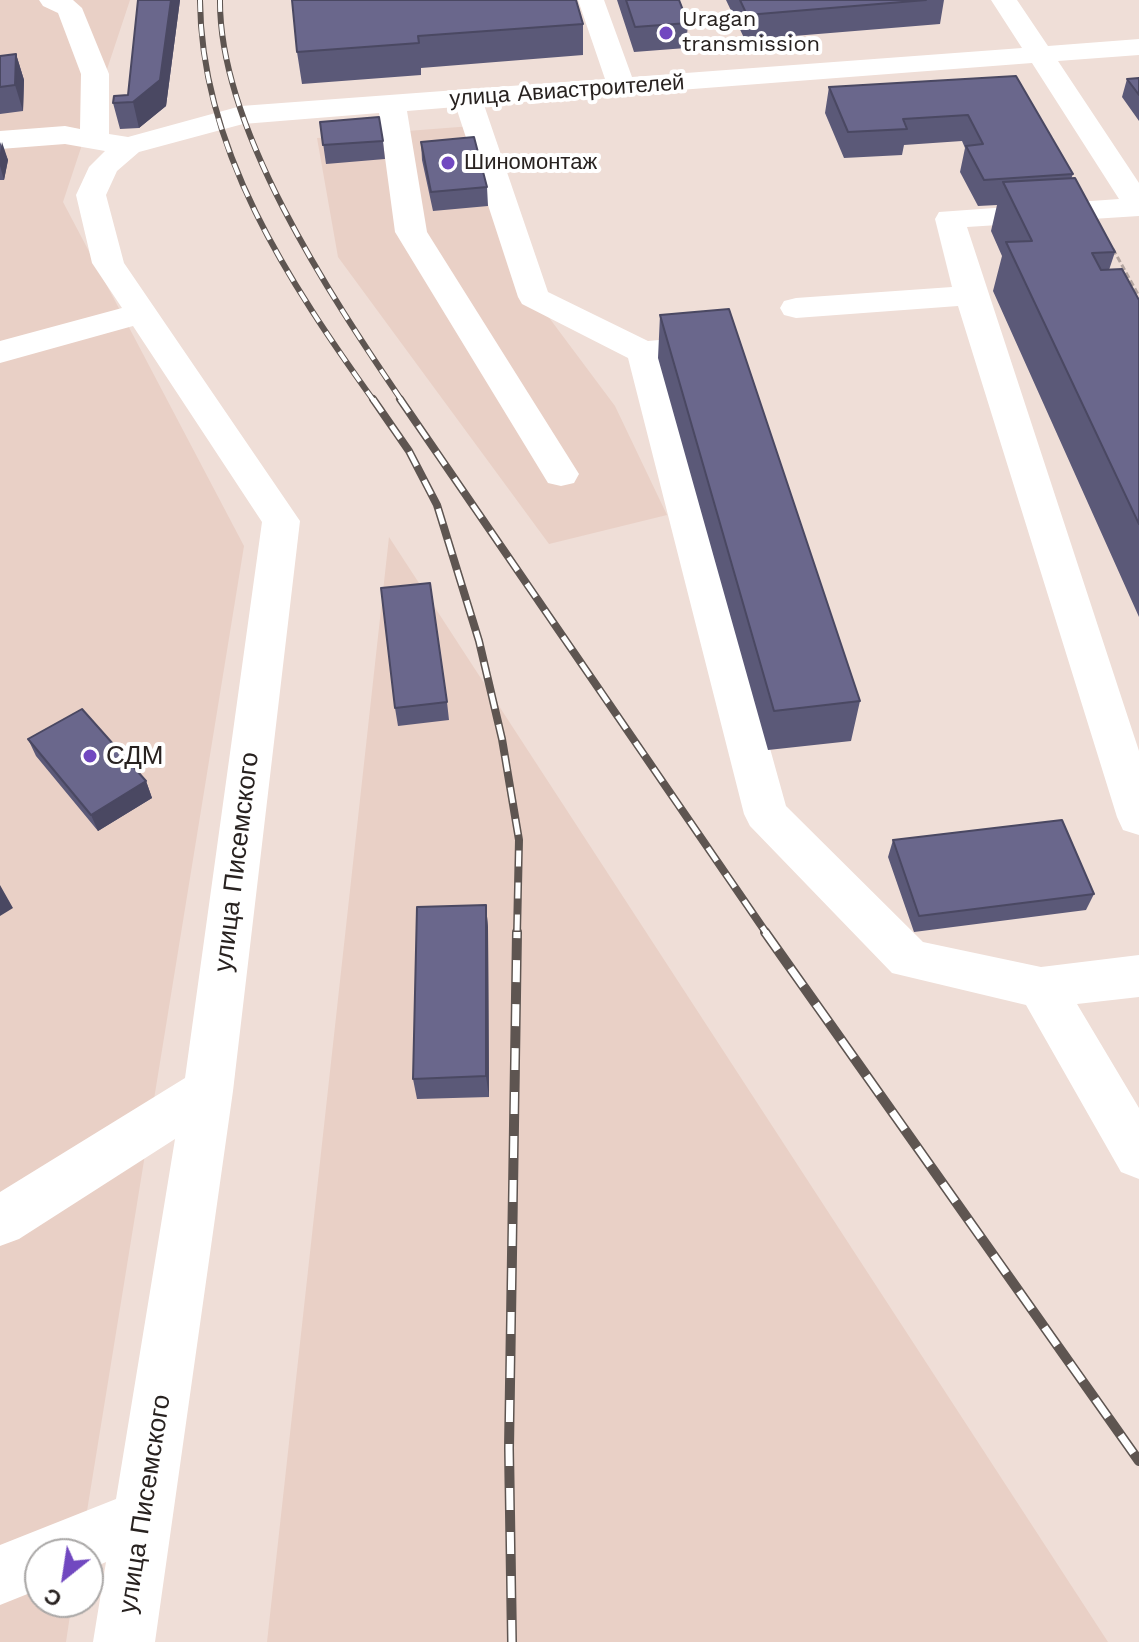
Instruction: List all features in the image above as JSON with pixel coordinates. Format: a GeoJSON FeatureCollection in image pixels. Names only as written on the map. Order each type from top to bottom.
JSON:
{"type":"FeatureCollection","features":[{"type":"Feature","properties":{"kind":"street"},"geometry":{"type":"LineString","coordinates":[[591,0],[622,88]]}},
{"type":"Feature","properties":{"kind":"street"},"geometry":{"type":"LineString","coordinates":[[1004,0],[1043,54],[1139,206],[950,219],[971,295],[1139,817]]}},
{"type":"Feature","properties":{"kind":"street"},"geometry":{"type":"LineString","coordinates":[[69,3],[95,74],[111,143]]}},
{"type":"Feature","properties":{"kind":"street","name":"улица Авиастроителей"},"geometry":{"type":"LineString","coordinates":[[0,140],[65,135],[111,143],[241,115],[1139,47]]}},
{"type":"Feature","properties":{"kind":"street"},"geometry":{"type":"LineString","coordinates":[[468,99],[534,297],[643,352],[698,346]]}},
{"type":"Feature","properties":{"kind":"street"},"geometry":{"type":"LineString","coordinates":[[392,103],[411,232],[561,474]]}},
{"type":"Feature","properties":{"kind":"street","name":"улица Писемского"},"geometry":{"type":"LineString","coordinates":[[111,143],[91,195],[108,263],[281,521],[208,1091],[124,1642]]}},
{"type":"Feature","properties":{"kind":"street"},"geometry":{"type":"LineString","coordinates":[[796,308],[971,295]]}},
{"type":"Feature","properties":{"kind":"street"},"geometry":{"type":"LineString","coordinates":[[0,352],[142,313]]}},
{"type":"Feature","properties":{"kind":"street"},"geometry":{"type":"LineString","coordinates":[[643,352],[766,814],[909,959],[1041,988],[1139,976]]}},
{"type":"Feature","properties":{"kind":"street"},"geometry":{"type":"LineString","coordinates":[[1041,988],[1139,1155]]}},
{"type":"Feature","properties":{"kind":"street"},"geometry":{"type":"LineString","coordinates":[[0,1221],[208,1091]]}},
{"type":"Feature","properties":{"kind":"street"},"geometry":{"type":"LineString","coordinates":[[92,1538],[143,1518]]}},
{"type":"Feature","properties":{"kind":"street"},"geometry":{"type":"LineString","coordinates":[[0,1575],[24,1565]]}},
{"type":"Feature","properties":{"kind":"path"},"geometry":{"type":"LineString","coordinates":[[1091,210],[1139,296]]}},
{"type":"Feature","properties":{"kind":"shaded area"},"geometry":{"type":"Polygon","coordinates":[[[0,0],[130,0],[63,202],[244,546],[83,1538],[24,1538],[24,1618],[70,1618],[66,1642],[0,1642],[0,0]]]}},
{"type":"Feature","properties":{"kind":"shaded area"},"geometry":{"type":"Polygon","coordinates":[[[472,126],[509,264],[615,406],[667,515],[549,544],[338,257],[317,138],[472,126]]]}},
{"type":"Feature","properties":{"kind":"shaded area"},"geometry":{"type":"Polygon","coordinates":[[[389,537],[1108,1642],[267,1642],[389,537]]]}},
{"type":"Feature","properties":{"kind":"building"},"geometry":{"type":"Polygon","coordinates":[[[138,0],[171,0],[160,80],[133,102],[113,103],[114,96],[128,95],[138,0]]]}},
{"type":"Feature","properties":{"kind":"building"},"geometry":{"type":"Polygon","coordinates":[[[292,0],[576,0],[583,24],[418,36],[419,43],[297,52],[292,0]]]}},
{"type":"Feature","properties":{"kind":"building"},"geometry":{"type":"Polygon","coordinates":[[[626,0],[679,0],[688,23],[635,27],[626,0]]]}},
{"type":"Feature","properties":{"kind":"building"},"geometry":{"type":"Polygon","coordinates":[[[740,0],[926,0],[747,15],[740,0]]]}},
{"type":"Feature","properties":{"kind":"building"},"geometry":{"type":"Polygon","coordinates":[[[16,54],[15,85],[0,87],[0,56],[16,54]]]}},
{"type":"Feature","properties":{"kind":"building"},"geometry":{"type":"Polygon","coordinates":[[[1016,76],[1073,174],[984,180],[966,146],[983,144],[968,115],[903,119],[907,129],[848,132],[829,87],[1016,76]]]}},
{"type":"Feature","properties":{"kind":"building"},"geometry":{"type":"Polygon","coordinates":[[[1139,78],[1139,95],[1127,79],[1139,78]]]}},
{"type":"Feature","properties":{"kind":"building"},"geometry":{"type":"Polygon","coordinates":[[[379,117],[383,141],[323,145],[320,122],[379,117]]]}},
{"type":"Feature","properties":{"kind":"building"},"geometry":{"type":"Polygon","coordinates":[[[474,137],[487,187],[431,192],[421,142],[474,137]]]}},
{"type":"Feature","properties":{"kind":"building"},"geometry":{"type":"Polygon","coordinates":[[[1075,178],[1115,252],[1092,253],[1101,270],[1122,269],[1139,300],[1139,524],[1006,242],[1032,241],[1003,182],[1075,178]]]}},
{"type":"Feature","properties":{"kind":"building"},"geometry":{"type":"Polygon","coordinates":[[[729,309],[860,701],[774,711],[660,315],[729,309]]]}},
{"type":"Feature","properties":{"kind":"building"},"geometry":{"type":"Polygon","coordinates":[[[430,583],[447,702],[395,708],[381,588],[430,583]]]}},
{"type":"Feature","properties":{"kind":"building"},"geometry":{"type":"Polygon","coordinates":[[[82,709],[146,781],[91,815],[28,739],[82,709]]]}},
{"type":"Feature","properties":{"kind":"building"},"geometry":{"type":"Polygon","coordinates":[[[1062,820],[1094,894],[919,916],[893,840],[1062,820]]]}},
{"type":"Feature","properties":{"kind":"building"},"geometry":{"type":"Polygon","coordinates":[[[486,905],[486,1076],[413,1079],[417,907],[486,905]]]}},
{"type":"Feature","properties":{"kind":"railway"},"geometry":{"type":"LineString","coordinates":[[200,0],[204,55],[216,109],[233,162],[282,262],[374,401]]}},
{"type":"Feature","properties":{"kind":"railway"},"geometry":{"type":"LineString","coordinates":[[220,0],[225,50],[238,102],[258,156],[313,262],[402,401]]}},
{"type":"Feature","properties":{"kind":"railway"},"geometry":{"type":"LineString","coordinates":[[373,399],[409,451],[437,505],[479,641],[502,739],[519,840],[517,934]]}},
{"type":"Feature","properties":{"kind":"railway"},"geometry":{"type":"LineString","coordinates":[[400,399],[767,934]]}},
{"type":"Feature","properties":{"kind":"railway"},"geometry":{"type":"LineString","coordinates":[[512,1642],[509,1448],[517,932]]}},
{"type":"Feature","properties":{"kind":"railway"},"geometry":{"type":"LineString","coordinates":[[765,932],[1139,1461]]}},
{"type":"Feature","properties":{"kind":"place","name":"Uragan transmission"},"geometry":{"type":"Point","coordinates":[666,33]}},
{"type":"Feature","properties":{"kind":"place","name":"Шиномонтаж"},"geometry":{"type":"Point","coordinates":[448,163]}},
{"type":"Feature","properties":{"kind":"place","name":"СДМ"},"geometry":{"type":"Point","coordinates":[90,756]}}]}
